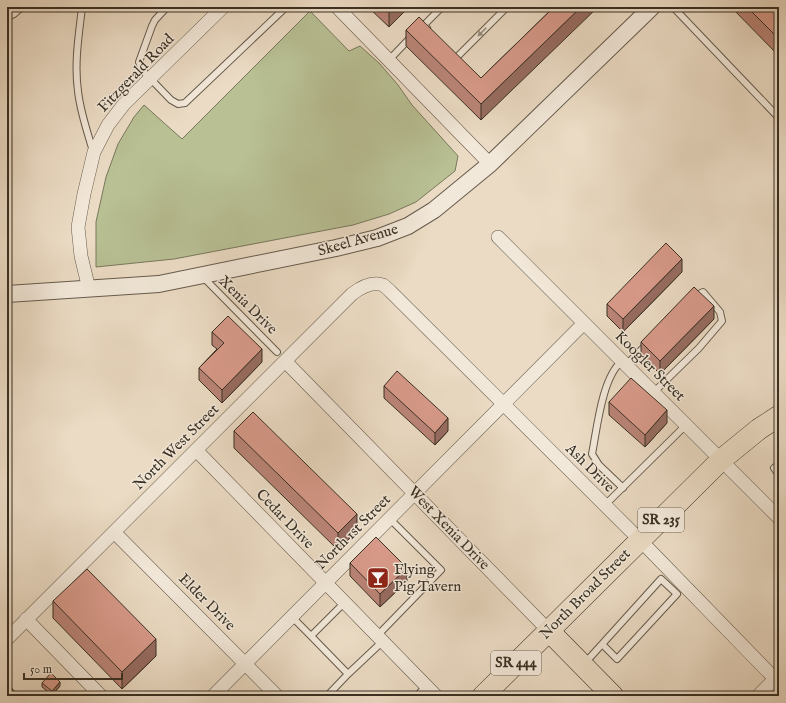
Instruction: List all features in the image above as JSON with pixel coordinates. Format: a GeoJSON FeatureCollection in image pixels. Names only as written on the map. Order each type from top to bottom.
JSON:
{"type":"FeatureCollection","features":[{"type":"Feature","properties":{"kind":"main road","name":"North Broad Street"},"geometry":{"type":"LineString","coordinates":[[483,696],[721,460],[759,429],[779,416]]}},
{"type":"Feature","properties":{"kind":"main road","name":"West Xenia Drive"},"geometry":{"type":"LineString","coordinates":[[549,631],[614,696]]}},
{"type":"Feature","properties":{"kind":"street","name":"Fitzgerald Road"},"geometry":{"type":"LineString","coordinates":[[89,289],[80,256],[78,227],[94,152],[112,120],[124,104],[223,7]]}},
{"type":"Feature","properties":{"kind":"street"},"geometry":{"type":"LineString","coordinates":[[337,7],[490,164]]}},
{"type":"Feature","properties":{"kind":"street","name":"Skeel Avenue"},"geometry":{"type":"LineString","coordinates":[[7,294],[159,284],[336,248],[377,238],[408,226],[434,210],[490,164],[652,7]]}},
{"type":"Feature","properties":{"kind":"street","name":"Koogler Street"},"geometry":{"type":"LineString","coordinates":[[498,237],[653,393],[721,460],[777,512]]}},
{"type":"Feature","properties":{"kind":"street","name":"North West Street"},"geometry":{"type":"LineString","coordinates":[[7,639],[196,450],[281,357],[352,294],[362,287],[373,285]]}},
{"type":"Feature","properties":{"kind":"street","name":"Ash Drive"},"geometry":{"type":"LineString","coordinates":[[373,285],[383,285],[391,292],[640,540],[665,575],[778,679]]}},
{"type":"Feature","properties":{"kind":"street","name":"North 1st Street"},"geometry":{"type":"LineString","coordinates":[[213,696],[584,323]]}},
{"type":"Feature","properties":{"kind":"street","name":"West Xenia Drive"},"geometry":{"type":"LineString","coordinates":[[281,357],[549,631]]}},
{"type":"Feature","properties":{"kind":"street","name":"Cedar Drive"},"geometry":{"type":"LineString","coordinates":[[196,450],[436,696]]}},
{"type":"Feature","properties":{"kind":"street","name":"Elder Drive"},"geometry":{"type":"LineString","coordinates":[[114,532],[276,696]]}},
{"type":"Feature","properties":{"kind":"street"},"geometry":{"type":"LineString","coordinates":[[26,620],[101,696]]}},
{"type":"Feature","properties":{"kind":"street"},"geometry":{"type":"LineString","coordinates":[[758,696],[778,679]]}},
{"type":"Feature","properties":{"kind":"lane"},"geometry":{"type":"LineString","coordinates":[[7,17],[14,14],[22,7]]}},
{"type":"Feature","properties":{"kind":"lane"},"geometry":{"type":"LineString","coordinates":[[82,7],[77,58],[78,90],[84,120],[94,152]]}},
{"type":"Feature","properties":{"kind":"lane"},"geometry":{"type":"LineString","coordinates":[[167,7],[159,15],[152,26],[139,62],[142,70],[150,79],[171,100],[178,104],[185,103],[286,7]]}},
{"type":"Feature","properties":{"kind":"lane"},"geometry":{"type":"LineString","coordinates":[[419,30],[442,7]]}},
{"type":"Feature","properties":{"kind":"lane"},"geometry":{"type":"LineString","coordinates":[[451,52],[459,60],[507,7]]}},
{"type":"Feature","properties":{"kind":"lane"},"geometry":{"type":"LineString","coordinates":[[673,7],[779,118]]}},
{"type":"Feature","properties":{"kind":"lane"},"geometry":{"type":"LineString","coordinates":[[424,25],[429,30]]}},
{"type":"Feature","properties":{"kind":"lane"},"geometry":{"type":"LineString","coordinates":[[389,60],[414,35]]}},
{"type":"Feature","properties":{"kind":"lane","name":"Xenia Drive"},"geometry":{"type":"LineString","coordinates":[[202,276],[281,357]]}},
{"type":"Feature","properties":{"kind":"lane"},"geometry":{"type":"LineString","coordinates":[[653,393],[699,348],[722,321],[720,312],[703,292],[693,297],[687,303]]}},
{"type":"Feature","properties":{"kind":"lane"},"geometry":{"type":"LineString","coordinates":[[623,488],[599,466],[592,454],[605,389],[613,371],[617,364],[624,363],[648,342]]}},
{"type":"Feature","properties":{"kind":"lane"},"geometry":{"type":"LineString","coordinates":[[605,505],[686,425]]}},
{"type":"Feature","properties":{"kind":"lane"},"geometry":{"type":"LineString","coordinates":[[779,464],[774,468],[779,475]]}},
{"type":"Feature","properties":{"kind":"lane"},"geometry":{"type":"LineString","coordinates":[[327,696],[441,570],[389,518]]}},
{"type":"Feature","properties":{"kind":"lane"},"geometry":{"type":"LineString","coordinates":[[583,665],[602,644],[665,575],[677,594],[617,659],[602,644]]}},
{"type":"Feature","properties":{"kind":"lane"},"geometry":{"type":"LineString","coordinates":[[311,636],[344,603]]}},
{"type":"Feature","properties":{"kind":"lane"},"geometry":{"type":"LineString","coordinates":[[292,617],[348,674]]}},
{"type":"Feature","properties":{"kind":"lane"},"geometry":{"type":"LineString","coordinates":[[417,696],[426,686]]}},
{"type":"Feature","properties":{"kind":"green space"},"geometry":{"type":"Polygon","coordinates":[[[310,11],[349,51],[360,46],[380,64],[398,85],[412,105],[458,156],[455,171],[416,202],[389,214],[353,225],[174,259],[96,267],[96,222],[106,177],[118,144],[134,117],[144,105],[182,139],[310,11]]]}},
{"type":"Feature","properties":{"kind":"building"},"geometry":{"type":"Polygon","coordinates":[[[385,7],[392,7],[389,11],[385,7]]]}},
{"type":"Feature","properties":{"kind":"building"},"geometry":{"type":"Polygon","coordinates":[[[554,7],[581,7],[481,104],[406,30],[419,17],[481,78],[554,7]]]}},
{"type":"Feature","properties":{"kind":"building"},"geometry":{"type":"Polygon","coordinates":[[[747,7],[779,7],[779,39],[747,7]]]}},
{"type":"Feature","properties":{"kind":"building"},"geometry":{"type":"Polygon","coordinates":[[[666,243],[682,259],[623,319],[607,304],[666,243]]]}},
{"type":"Feature","properties":{"kind":"building"},"geometry":{"type":"Polygon","coordinates":[[[694,287],[714,306],[660,361],[641,342],[694,287]]]}},
{"type":"Feature","properties":{"kind":"building"},"geometry":{"type":"Polygon","coordinates":[[[228,316],[262,349],[222,390],[199,368],[224,343],[212,332],[228,316]]]}},
{"type":"Feature","properties":{"kind":"building"},"geometry":{"type":"Polygon","coordinates":[[[397,371],[448,418],[435,433],[384,386],[397,371]]]}},
{"type":"Feature","properties":{"kind":"building"},"geometry":{"type":"Polygon","coordinates":[[[631,378],[667,410],[645,435],[609,402],[631,378]]]}},
{"type":"Feature","properties":{"kind":"building"},"geometry":{"type":"Polygon","coordinates":[[[253,412],[357,514],[338,533],[234,431],[253,412]]]}},
{"type":"Feature","properties":{"kind":"building"},"geometry":{"type":"Polygon","coordinates":[[[376,537],[407,568],[380,594],[350,563],[376,537]]]}},
{"type":"Feature","properties":{"kind":"building"},"geometry":{"type":"Polygon","coordinates":[[[87,569],[156,639],[122,672],[53,601],[87,569]]]}},
{"type":"Feature","properties":{"kind":"building"},"geometry":{"type":"Polygon","coordinates":[[[51,673],[60,682],[52,691],[42,683],[51,673]]]}},
{"type":"Feature","properties":{"kind":"building"},"geometry":{"type":"Polygon","coordinates":[[[7,683],[19,696],[7,696],[7,683]]]}},
{"type":"Feature","properties":{"kind":"place","name":"Flying Pig Tavern"},"geometry":{"type":"Point","coordinates":[378,578]}}]}
